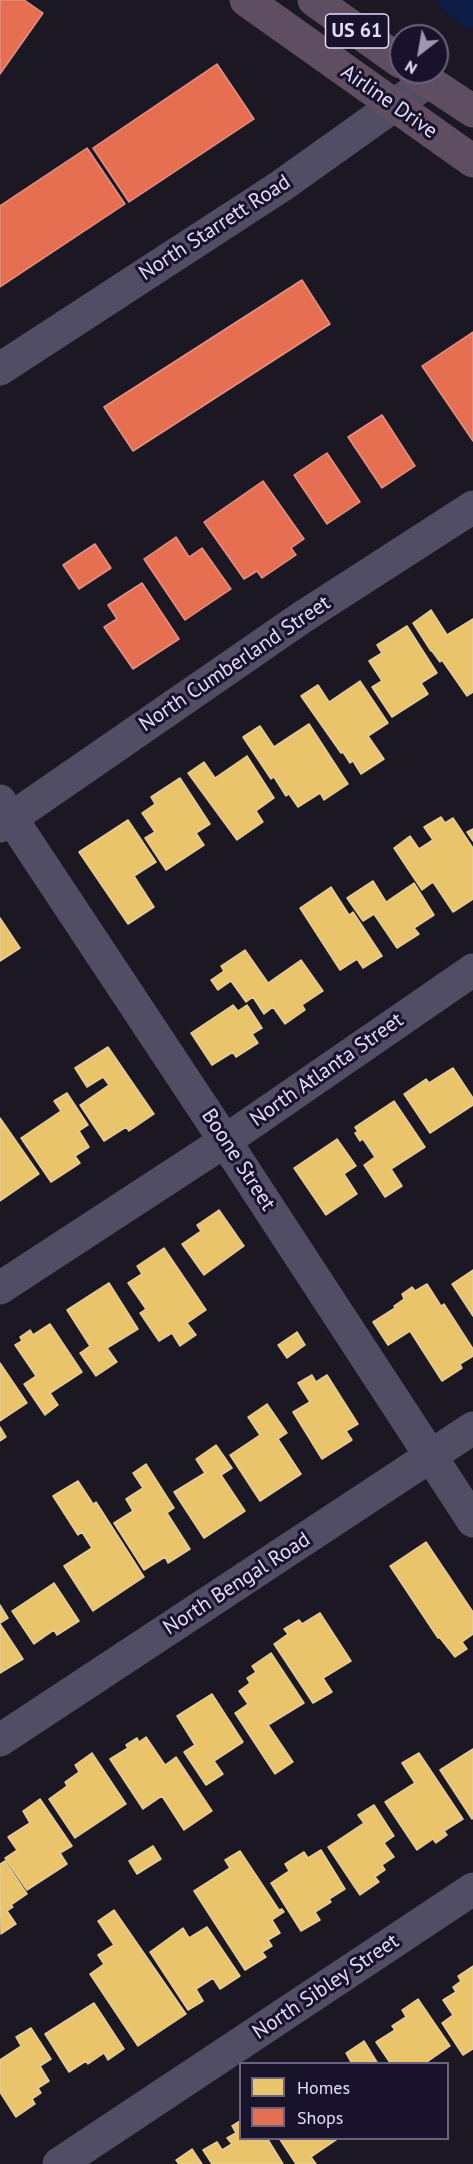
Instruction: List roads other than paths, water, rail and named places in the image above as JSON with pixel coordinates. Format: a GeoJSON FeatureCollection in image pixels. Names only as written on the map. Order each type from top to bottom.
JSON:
{"type":"FeatureCollection","features":[{"type":"Feature","properties":{"kind":"highway","name":"Airline Drive"},"geometry":{"type":"LineString","coordinates":[[246,0],[473,161]]}},
{"type":"Feature","properties":{"kind":"highway","name":"Airline Drive"},"geometry":{"type":"LineString","coordinates":[[314,0],[389,53]]}},
{"type":"Feature","properties":{"kind":"highway","name":"Airline Drive"},"geometry":{"type":"LineString","coordinates":[[432,84],[473,111]]}},
{"type":"Feature","properties":{"kind":"street","name":"North Starrett Road"},"geometry":{"type":"LineString","coordinates":[[0,369],[281,186],[394,106],[414,84]]}},
{"type":"Feature","properties":{"kind":"street","name":"North Cumberland Street"},"geometry":{"type":"LineString","coordinates":[[4,815],[473,507]]}},
{"type":"Feature","properties":{"kind":"street","name":"Boone Street"},"geometry":{"type":"LineString","coordinates":[[4,815],[225,1141],[473,1521]]}},
{"type":"Feature","properties":{"kind":"street","name":"North Atlanta Street"},"geometry":{"type":"LineString","coordinates":[[0,1288],[225,1141],[473,970]]}},
{"type":"Feature","properties":{"kind":"street","name":"North Bengal Road"},"geometry":{"type":"LineString","coordinates":[[0,1740],[473,1428]]}},
{"type":"Feature","properties":{"kind":"street","name":"North Sibley Street"},"geometry":{"type":"LineString","coordinates":[[59,2164],[473,1889]]}},
{"type":"Feature","properties":{"kind":"waterway"},"geometry":{"type":"LineString","coordinates":[[455,0],[473,13]]}}]}
